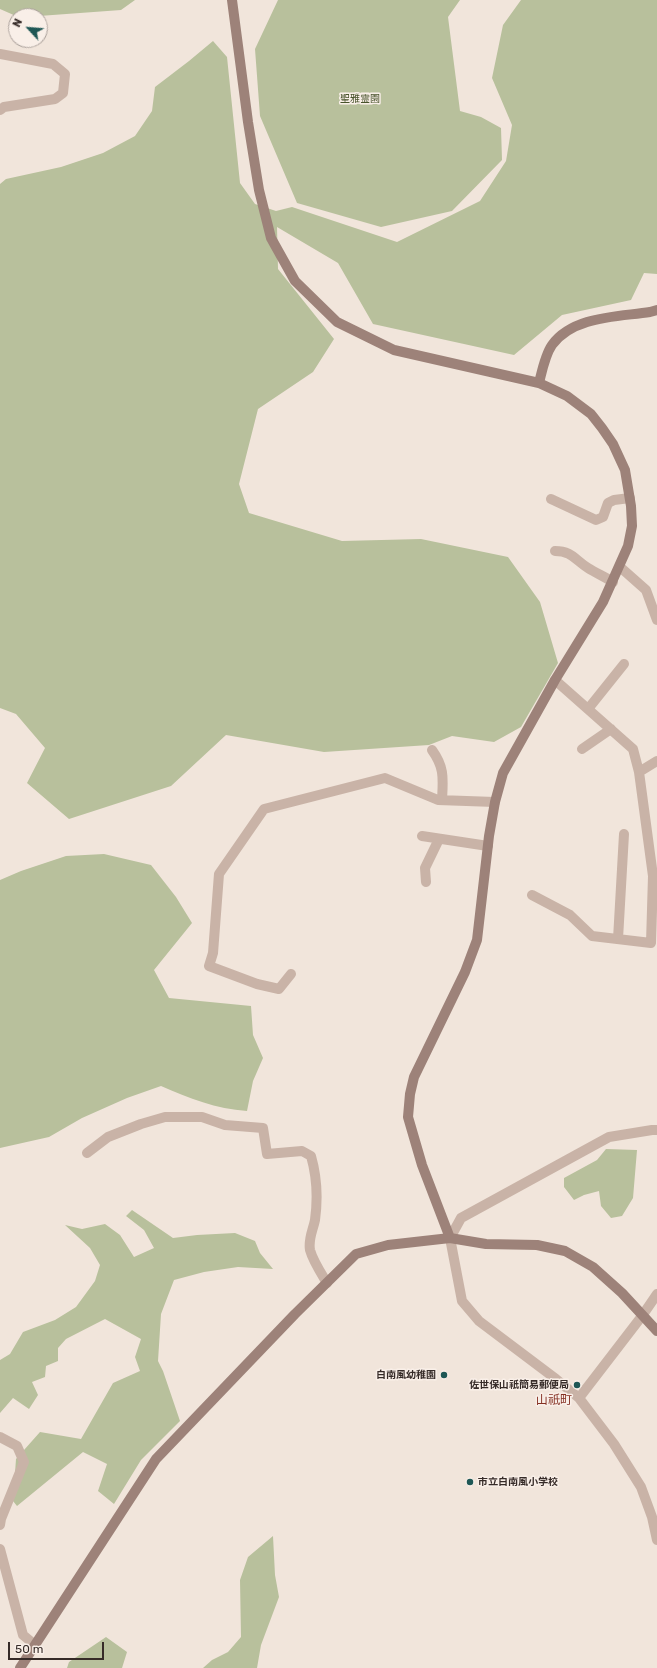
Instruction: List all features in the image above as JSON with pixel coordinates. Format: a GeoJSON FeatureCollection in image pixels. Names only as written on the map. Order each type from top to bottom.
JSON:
{"type":"FeatureCollection","features":[{"type":"Feature","properties":{"kind":"street"},"geometry":{"type":"LineString","coordinates":[[232,0],[248,122],[259,190],[271,238],[295,281],[337,322],[394,350],[539,383],[567,396],[591,414],[613,444],[625,470],[630,498],[632,526],[628,546],[620,567],[603,602],[555,680],[503,773],[494,802],[477,940],[465,972],[414,1077],[410,1094],[408,1117],[422,1165],[450,1238],[462,1301],[479,1321],[579,1398],[614,1444],[641,1487],[652,1517],[657,1540]]}},
{"type":"Feature","properties":{"kind":"street"},"geometry":{"type":"LineString","coordinates":[[0,54],[54,64],[65,74],[63,93],[55,99],[4,107],[0,110]]}},
{"type":"Feature","properties":{"kind":"street"},"geometry":{"type":"LineString","coordinates":[[539,383],[551,346],[566,330],[594,320],[657,310]]}},
{"type":"Feature","properties":{"kind":"street"},"geometry":{"type":"LineString","coordinates":[[551,499],[596,520],[604,517],[608,503],[614,500],[630,498]]}},
{"type":"Feature","properties":{"kind":"street"},"geometry":{"type":"LineString","coordinates":[[556,551],[564,551],[575,556],[587,567],[613,582]]}},
{"type":"Feature","properties":{"kind":"street"},"geometry":{"type":"LineString","coordinates":[[620,567],[646,590],[657,620]]}},
{"type":"Feature","properties":{"kind":"street"},"geometry":{"type":"LineString","coordinates":[[588,709],[624,664]]}},
{"type":"Feature","properties":{"kind":"street"},"geometry":{"type":"LineString","coordinates":[[532,895],[570,916],[592,936],[651,943],[653,876],[639,772],[633,748],[555,680]]}},
{"type":"Feature","properties":{"kind":"street"},"geometry":{"type":"LineString","coordinates":[[582,749],[611,729]]}},
{"type":"Feature","properties":{"kind":"street"},"geometry":{"type":"LineString","coordinates":[[432,750],[439,760],[443,772],[442,800]]}},
{"type":"Feature","properties":{"kind":"street"},"geometry":{"type":"LineString","coordinates":[[639,772],[657,761]]}},
{"type":"Feature","properties":{"kind":"street"},"geometry":{"type":"LineString","coordinates":[[291,974],[279,989],[257,984],[209,966],[212,953],[219,874],[264,809],[385,778],[438,800],[494,802]]}},
{"type":"Feature","properties":{"kind":"street"},"geometry":{"type":"LineString","coordinates":[[618,939],[624,834]]}},
{"type":"Feature","properties":{"kind":"street"},"geometry":{"type":"LineString","coordinates":[[422,836],[488,846]]}},
{"type":"Feature","properties":{"kind":"street"},"geometry":{"type":"LineString","coordinates":[[426,882],[425,868],[440,839]]}},
{"type":"Feature","properties":{"kind":"street"},"geometry":{"type":"LineString","coordinates":[[87,1153],[108,1137],[141,1124],[165,1117],[202,1118],[225,1125],[263,1128],[267,1154],[302,1151],[311,1156],[317,1175],[315,1220],[310,1236],[310,1249],[327,1283]]}},
{"type":"Feature","properties":{"kind":"street"},"geometry":{"type":"LineString","coordinates":[[450,1238],[461,1218],[609,1137],[657,1130]]}},
{"type":"Feature","properties":{"kind":"street"},"geometry":{"type":"LineString","coordinates":[[24,1665],[35,1645],[156,1459],[295,1314],[356,1254],[388,1245],[450,1238],[486,1244],[537,1245],[564,1251],[593,1267],[622,1293],[657,1331]]}},
{"type":"Feature","properties":{"kind":"street"},"geometry":{"type":"LineString","coordinates":[[579,1398],[642,1316],[657,1294]]}},
{"type":"Feature","properties":{"kind":"street"},"geometry":{"type":"LineString","coordinates":[[0,1437],[17,1446],[24,1462],[0,1525]]}},
{"type":"Feature","properties":{"kind":"street"},"geometry":{"type":"LineString","coordinates":[[0,1548],[23,1635],[35,1645]]}},
{"type":"Feature","properties":{"kind":"green space"},"geometry":{"type":"Polygon","coordinates":[[[0,0],[135,0],[121,10],[48,15],[48,8],[8,8],[8,12],[0,9],[0,0]]]}},
{"type":"Feature","properties":{"kind":"green space","name":"聖雅霊園"},"geometry":{"type":"Polygon","coordinates":[[[278,0],[460,0],[448,17],[460,111],[481,117],[501,128],[502,160],[452,211],[381,227],[297,203],[260,116],[255,49],[278,0]]]}},
{"type":"Feature","properties":{"kind":"green space"},"geometry":{"type":"Polygon","coordinates":[[[521,0],[657,0],[657,274],[644,273],[631,300],[562,315],[514,355],[373,324],[338,263],[277,227],[278,269],[334,339],[313,372],[258,409],[239,484],[249,513],[342,541],[421,539],[508,557],[540,602],[558,663],[521,727],[494,742],[452,736],[429,745],[324,752],[226,735],[171,786],[69,819],[27,783],[45,748],[16,714],[0,708],[0,184],[6,179],[61,167],[103,153],[135,136],[152,111],[155,87],[213,41],[227,57],[240,183],[255,204],[276,211],[292,207],[397,242],[480,201],[506,161],[512,125],[492,78],[503,25],[521,0]]]}},
{"type":"Feature","properties":{"kind":"green space"},"geometry":{"type":"Polygon","coordinates":[[[104,854],[151,865],[176,897],[192,923],[154,970],[169,998],[251,1006],[253,1035],[263,1058],[253,1081],[247,1111],[224,1108],[192,1099],[161,1086],[127,1098],[82,1118],[49,1137],[0,1148],[0,880],[21,871],[66,856],[104,854]]]}},
{"type":"Feature","properties":{"kind":"green space"},"geometry":{"type":"Polygon","coordinates":[[[606,1149],[637,1150],[633,1198],[622,1216],[611,1218],[601,1206],[599,1191],[584,1195],[574,1200],[564,1187],[564,1178],[597,1160],[606,1149]]]}},
{"type":"Feature","properties":{"kind":"green space"},"geometry":{"type":"Polygon","coordinates":[[[132,1210],[173,1238],[235,1233],[255,1241],[260,1253],[273,1269],[238,1267],[204,1272],[174,1280],[161,1314],[158,1361],[163,1371],[180,1421],[141,1460],[114,1504],[98,1491],[107,1464],[83,1452],[17,1506],[13,1501],[16,1459],[40,1432],[81,1439],[113,1383],[140,1371],[135,1357],[141,1339],[105,1319],[66,1339],[58,1348],[58,1361],[46,1366],[45,1377],[32,1382],[38,1395],[29,1409],[13,1398],[0,1413],[0,1360],[10,1354],[23,1332],[55,1320],[76,1307],[95,1281],[100,1265],[90,1248],[65,1225],[82,1229],[105,1224],[120,1235],[134,1257],[154,1248],[144,1230],[126,1216],[132,1210]]]}},
{"type":"Feature","properties":{"kind":"green space"},"geometry":{"type":"Polygon","coordinates":[[[273,1536],[275,1575],[279,1597],[261,1645],[257,1668],[203,1668],[212,1660],[228,1652],[241,1637],[240,1580],[248,1557],[273,1536]]]}},
{"type":"Feature","properties":{"kind":"green space"},"geometry":{"type":"Polygon","coordinates":[[[106,1637],[127,1652],[122,1668],[67,1668],[69,1662],[106,1637]]]}},
{"type":"Feature","properties":{"kind":"place","name":"白南風幼稚園"},"geometry":{"type":"Point","coordinates":[444,1375]}},
{"type":"Feature","properties":{"kind":"place","name":"佐世保山祇簡易郵便局"},"geometry":{"type":"Point","coordinates":[577,1385]}},
{"type":"Feature","properties":{"kind":"place","name":"市立白南風小学校"},"geometry":{"type":"Point","coordinates":[470,1482]}},
{"type":"Feature","properties":{"kind":"district","name":"山祇町"},"geometry":{"type":"Point","coordinates":[554,1401]}}]}
